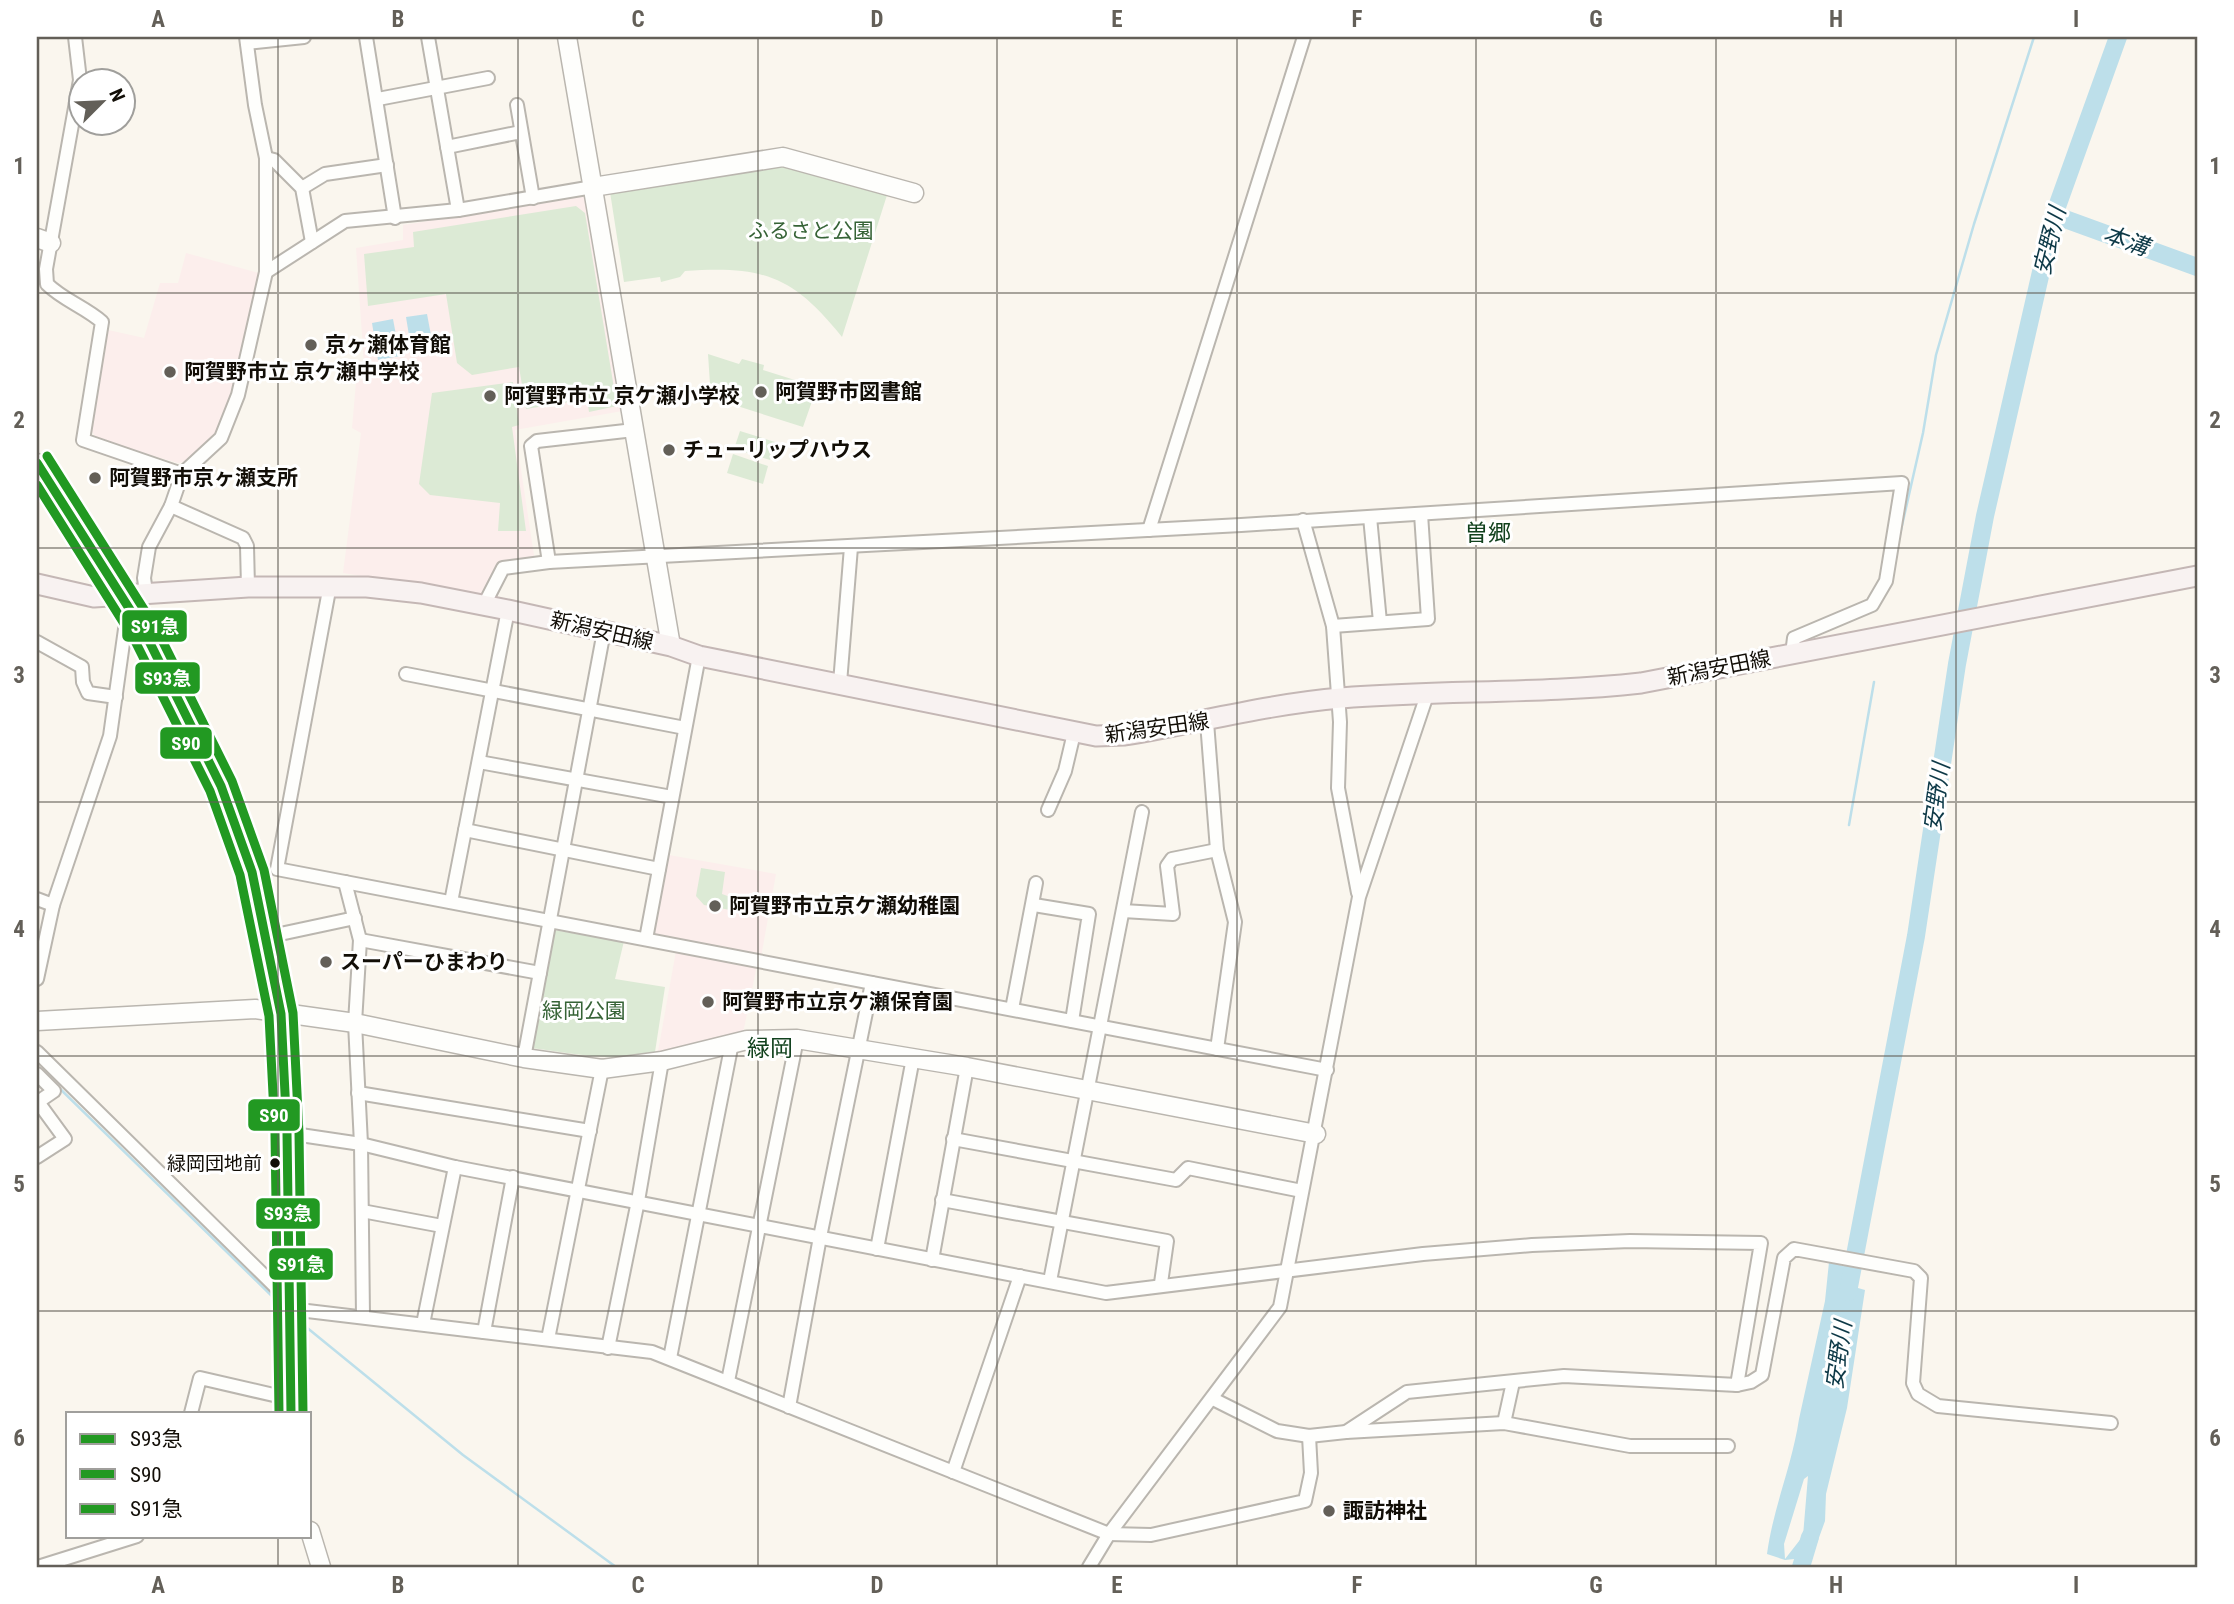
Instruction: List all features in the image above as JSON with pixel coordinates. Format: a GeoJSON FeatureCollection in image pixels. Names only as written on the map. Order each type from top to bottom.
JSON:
{"type":"FeatureCollection","features":[{"type":"Feature","properties":{"kind":"main road","name":"新潟安田線"},"geometry":{"type":"LineString","coordinates":[[37,584],[94,597],[146,592],[330,585],[421,593],[671,646],[699,656],[1074,733],[1125,735],[1338,698],[1428,692],[1592,688],[1641,683],[2197,576]]}},
{"type":"Feature","properties":{"kind":"street"},"geometry":{"type":"LineString","coordinates":[[75,37],[80,80],[44,240],[47,284],[57,294],[85,307],[102,322],[83,440],[182,474]]}},
{"type":"Feature","properties":{"kind":"street"},"geometry":{"type":"LineString","coordinates":[[146,592],[144,578],[149,548],[171,506],[182,474],[221,438],[238,395],[267,272],[266,158],[254,104],[247,40],[304,37]]}},
{"type":"Feature","properties":{"kind":"street"},"geometry":{"type":"LineString","coordinates":[[366,37],[396,218]]}},
{"type":"Feature","properties":{"kind":"street"},"geometry":{"type":"LineString","coordinates":[[428,37],[458,210]]}},
{"type":"Feature","properties":{"kind":"street"},"geometry":{"type":"LineString","coordinates":[[567,37],[671,646]]}},
{"type":"Feature","properties":{"kind":"street"},"geometry":{"type":"LineString","coordinates":[[1149,530],[1304,37]]}},
{"type":"Feature","properties":{"kind":"street"},"geometry":{"type":"LineString","coordinates":[[378,99],[488,78]]}},
{"type":"Feature","properties":{"kind":"street"},"geometry":{"type":"LineString","coordinates":[[517,105],[533,198]]}},
{"type":"Feature","properties":{"kind":"street"},"geometry":{"type":"LineString","coordinates":[[447,147],[521,132]]}},
{"type":"Feature","properties":{"kind":"street"},"geometry":{"type":"LineString","coordinates":[[267,272],[345,221],[458,210],[783,157],[914,193]]}},
{"type":"Feature","properties":{"kind":"street"},"geometry":{"type":"LineString","coordinates":[[266,158],[274,160],[302,188],[312,243]]}},
{"type":"Feature","properties":{"kind":"street"},"geometry":{"type":"LineString","coordinates":[[302,188],[325,174],[387,165]]}},
{"type":"Feature","properties":{"kind":"street"},"geometry":{"type":"LineString","coordinates":[[549,562],[531,446],[537,441],[634,430]]}},
{"type":"Feature","properties":{"kind":"street"},"geometry":{"type":"LineString","coordinates":[[37,463],[136,621],[184,710],[232,813],[252,872],[281,1014],[287,1133],[291,1406],[200,1378],[191,1412]]}},
{"type":"Feature","properties":{"kind":"street"},"geometry":{"type":"LineString","coordinates":[[484,605],[503,568],[549,562],[1149,530],[1902,483],[1886,581],[1880,595],[1872,605],[1794,638],[1792,654]]}},
{"type":"Feature","properties":{"kind":"street"},"geometry":{"type":"LineString","coordinates":[[171,506],[243,538],[247,546],[248,587]]}},
{"type":"Feature","properties":{"kind":"street"},"geometry":{"type":"LineString","coordinates":[[1333,626],[1427,618],[1422,514]]}},
{"type":"Feature","properties":{"kind":"street"},"geometry":{"type":"LineString","coordinates":[[1370,517],[1380,622]]}},
{"type":"Feature","properties":{"kind":"street"},"geometry":{"type":"LineString","coordinates":[[1303,520],[1333,626],[1338,698],[1338,788],[1359,897]]}},
{"type":"Feature","properties":{"kind":"street"},"geometry":{"type":"LineString","coordinates":[[840,683],[851,547]]}},
{"type":"Feature","properties":{"kind":"street"},"geometry":{"type":"LineString","coordinates":[[330,585],[277,869],[1327,1070]]}},
{"type":"Feature","properties":{"kind":"street"},"geometry":{"type":"LineString","coordinates":[[451,902],[508,610]]}},
{"type":"Feature","properties":{"kind":"street"},"geometry":{"type":"LineString","coordinates":[[37,979],[53,905],[110,736],[125,629],[136,621]]}},
{"type":"Feature","properties":{"kind":"street"},"geometry":{"type":"LineString","coordinates":[[524,1058],[604,631]]}},
{"type":"Feature","properties":{"kind":"street"},"geometry":{"type":"LineString","coordinates":[[37,642],[82,667],[83,682],[88,693],[116,697]]}},
{"type":"Feature","properties":{"kind":"street"},"geometry":{"type":"LineString","coordinates":[[646,939],[699,656]]}},
{"type":"Feature","properties":{"kind":"street"},"geometry":{"type":"LineString","coordinates":[[406,674],[685,728]]}},
{"type":"Feature","properties":{"kind":"street"},"geometry":{"type":"LineString","coordinates":[[1089,1567],[1109,1534],[1280,1307],[1359,897],[1428,692]]}},
{"type":"Feature","properties":{"kind":"street"},"geometry":{"type":"LineString","coordinates":[[1208,722],[1217,850],[1235,922],[1217,1049]]}},
{"type":"Feature","properties":{"kind":"street"},"geometry":{"type":"LineString","coordinates":[[1048,810],[1065,771],[1074,733]]}},
{"type":"Feature","properties":{"kind":"street"},"geometry":{"type":"LineString","coordinates":[[479,762],[672,797]]}},
{"type":"Feature","properties":{"kind":"street"},"geometry":{"type":"LineString","coordinates":[[1050,1281],[1142,812]]}},
{"type":"Feature","properties":{"kind":"street"},"geometry":{"type":"LineString","coordinates":[[465,830],[659,869]]}},
{"type":"Feature","properties":{"kind":"street"},"geometry":{"type":"LineString","coordinates":[[1123,911],[1173,915],[1167,866],[1172,859],[1217,850]]}},
{"type":"Feature","properties":{"kind":"street"},"geometry":{"type":"LineString","coordinates":[[345,882],[360,940],[355,1023],[361,1144],[363,1316]]}},
{"type":"Feature","properties":{"kind":"street"},"geometry":{"type":"LineString","coordinates":[[1012,1009],[1034,905],[1036,883]]}},
{"type":"Feature","properties":{"kind":"street"},"geometry":{"type":"LineString","coordinates":[[37,899],[53,905]]}},
{"type":"Feature","properties":{"kind":"street"},"geometry":{"type":"LineString","coordinates":[[1034,905],[1089,914],[1072,1021]]}},
{"type":"Feature","properties":{"kind":"street"},"geometry":{"type":"LineString","coordinates":[[266,937],[355,918]]}},
{"type":"Feature","properties":{"kind":"street"},"geometry":{"type":"LineString","coordinates":[[360,940],[540,973]]}},
{"type":"Feature","properties":{"kind":"street"},"geometry":{"type":"LineString","coordinates":[[789,1407],[820,1237],[872,983]]}},
{"type":"Feature","properties":{"kind":"street"},"geometry":{"type":"LineString","coordinates":[[37,1021],[256,1009],[355,1023],[524,1058],[602,1069],[662,1060],[732,1043],[797,1039],[967,1067],[1315,1134]]}},
{"type":"Feature","properties":{"kind":"street"},"geometry":{"type":"LineString","coordinates":[[728,1381],[797,1039]]}},
{"type":"Feature","properties":{"kind":"street"},"geometry":{"type":"LineString","coordinates":[[670,1358],[732,1043]]}},
{"type":"Feature","properties":{"kind":"street"},"geometry":{"type":"LineString","coordinates":[[37,1052],[299,1310],[652,1352],[1109,1534],[1151,1535],[1305,1501],[1311,1473],[1308,1436]]}},
{"type":"Feature","properties":{"kind":"street"},"geometry":{"type":"LineString","coordinates":[[877,1249],[914,1058]]}},
{"type":"Feature","properties":{"kind":"street"},"geometry":{"type":"LineString","coordinates":[[608,1348],[638,1201],[662,1060]]}},
{"type":"Feature","properties":{"kind":"street"},"geometry":{"type":"LineString","coordinates":[[932,1260],[967,1067]]}},
{"type":"Feature","properties":{"kind":"street"},"geometry":{"type":"LineString","coordinates":[[548,1339],[602,1069]]}},
{"type":"Feature","properties":{"kind":"street"},"geometry":{"type":"LineString","coordinates":[[37,1074],[54,1090],[38,1102],[65,1139],[37,1157]]}},
{"type":"Feature","properties":{"kind":"street"},"geometry":{"type":"LineString","coordinates":[[358,1093],[590,1131]]}},
{"type":"Feature","properties":{"kind":"street"},"geometry":{"type":"LineString","coordinates":[[287,1133],[361,1144],[454,1167],[1106,1293],[1161,1283],[1532,1245],[1630,1241],[1761,1243],[1737,1385]]}},
{"type":"Feature","properties":{"kind":"street"},"geometry":{"type":"LineString","coordinates":[[953,1139],[1176,1180],[1188,1168],[1302,1191]]}},
{"type":"Feature","properties":{"kind":"street"},"geometry":{"type":"LineString","coordinates":[[423,1324],[454,1167]]}},
{"type":"Feature","properties":{"kind":"street"},"geometry":{"type":"LineString","coordinates":[[484,1332],[513,1177]]}},
{"type":"Feature","properties":{"kind":"street"},"geometry":{"type":"LineString","coordinates":[[942,1200],[1167,1241],[1161,1283]]}},
{"type":"Feature","properties":{"kind":"street"},"geometry":{"type":"LineString","coordinates":[[362,1211],[442,1226]]}},
{"type":"Feature","properties":{"kind":"street"},"geometry":{"type":"LineString","coordinates":[[1346,1432],[1407,1392],[1564,1376],[1737,1385],[1751,1382],[1762,1376],[1784,1258],[1794,1249],[1914,1271],[1922,1278],[1913,1383],[1927,1402],[1938,1406],[2111,1423]]}},
{"type":"Feature","properties":{"kind":"street"},"geometry":{"type":"LineString","coordinates":[[953,1472],[1020,1276]]}},
{"type":"Feature","properties":{"kind":"street"},"geometry":{"type":"LineString","coordinates":[[1504,1423],[1513,1382]]}},
{"type":"Feature","properties":{"kind":"street"},"geometry":{"type":"LineString","coordinates":[[1213,1399],[1277,1431],[1308,1436],[1504,1423],[1630,1446],[1728,1446]]}},
{"type":"Feature","properties":{"kind":"street"},"geometry":{"type":"LineString","coordinates":[[38,1567],[131,1538]]}},
{"type":"Feature","properties":{"kind":"street"},"geometry":{"type":"LineString","coordinates":[[312,1538],[321,1567]]}},
{"type":"Feature","properties":{"kind":"shaded area","name":"阿賀野市立 京ケ瀬小学校"},"geometry":{"type":"Polygon","coordinates":[[[585,196],[628,410],[515,430],[535,562],[502,562],[485,596],[343,573],[361,433],[352,428],[356,382],[365,379],[356,248],[403,240],[403,225],[585,196]]]}},
{"type":"Feature","properties":{"kind":"shaded area","name":"阿賀野市立 京ケ瀬中学校"},"geometry":{"type":"Polygon","coordinates":[[[186,253],[262,274],[232,405],[217,441],[196,459],[178,463],[97,440],[90,428],[108,330],[144,338],[160,283],[178,283],[186,253]]]}},
{"type":"Feature","properties":{"kind":"shaded area","name":"阿賀野市立京ケ瀬幼稚園"},"geometry":{"type":"Polygon","coordinates":[[[669,855],[776,874],[761,957],[654,938],[669,855]]]}},
{"type":"Feature","properties":{"kind":"shaded area","name":"阿賀野市立京ケ瀬保育園"},"geometry":{"type":"Polygon","coordinates":[[[676,951],[757,965],[742,1038],[657,1057],[676,951]]]}},
{"type":"Feature","properties":{"kind":"green space","name":"ふるさと公園"},"geometry":{"type":"Polygon","coordinates":[[[785,161],[888,192],[842,337],[824,316],[791,288],[756,273],[735,270],[685,271],[680,277],[661,282],[660,277],[624,282],[610,192],[785,161]]]}},
{"type":"Feature","properties":{"kind":"green space"},"geometry":{"type":"Polygon","coordinates":[[[576,206],[585,213],[617,406],[589,412],[587,399],[526,409],[519,367],[472,375],[457,363],[446,294],[368,306],[364,254],[414,247],[413,232],[576,206]]]}},
{"type":"Feature","properties":{"kind":"green space","name":"阿賀野市図書館"},"geometry":{"type":"Polygon","coordinates":[[[708,354],[739,364],[742,359],[764,365],[763,370],[817,387],[803,427],[706,396],[710,384],[708,354]]]}},
{"type":"Feature","properties":{"kind":"green space"},"geometry":{"type":"Polygon","coordinates":[[[513,382],[519,425],[512,427],[526,531],[498,531],[500,503],[430,495],[419,484],[432,393],[513,382]]]}},
{"type":"Feature","properties":{"kind":"green space"},"geometry":{"type":"Polygon","coordinates":[[[740,431],[775,442],[770,460],[734,449],[740,431]]]}},
{"type":"Feature","properties":{"kind":"green space"},"geometry":{"type":"Polygon","coordinates":[[[733,454],[768,466],[763,484],[727,473],[733,454]]]}},
{"type":"Feature","properties":{"kind":"green space"},"geometry":{"type":"Polygon","coordinates":[[[701,868],[725,872],[722,894],[733,898],[730,910],[704,905],[696,896],[701,868]]]}},
{"type":"Feature","properties":{"kind":"green space","name":"緑岡公園"},"geometry":{"type":"Polygon","coordinates":[[[553,930],[624,941],[615,979],[665,987],[655,1052],[609,1057],[531,1048],[553,930]]]}},
{"type":"Feature","properties":{"kind":"water"},"geometry":{"type":"Polygon","coordinates":[[[427,314],[434,351],[412,354],[406,317],[427,314]]]}},
{"type":"Feature","properties":{"kind":"water"},"geometry":{"type":"Polygon","coordinates":[[[393,319],[400,356],[378,360],[372,323],[393,319]]]}},
{"type":"Feature","properties":{"kind":"water"},"geometry":{"type":"Polygon","coordinates":[[[1829,1262],[1850,1269],[1856,1276],[1858,1288],[1865,1290],[1847,1408],[1826,1494],[1825,1521],[1812,1557],[1785,1560],[1767,1554],[1825,1301],[1829,1262]],[[1808,1476],[1804,1479],[1784,1544],[1785,1559],[1803,1536],[1808,1476]]]}},
{"type":"Feature","properties":{"kind":"waterway"},"geometry":{"type":"LineString","coordinates":[[1898,543],[1923,433],[1936,355],[1974,224],[2034,37]]}},
{"type":"Feature","properties":{"kind":"waterway","name":"安野川"},"geometry":{"type":"LineString","coordinates":[[1848,1292],[1916,936],[1957,664],[1985,516],[2054,215],[2118,37]]}},
{"type":"Feature","properties":{"kind":"waterway","name":"本溝"},"geometry":{"type":"LineString","coordinates":[[2054,215],[2197,267]]}},
{"type":"Feature","properties":{"kind":"waterway"},"geometry":{"type":"LineString","coordinates":[[1849,825],[1874,682]]}},
{"type":"Feature","properties":{"kind":"waterway"},"geometry":{"type":"LineString","coordinates":[[49,1078],[280,1304]]}},
{"type":"Feature","properties":{"kind":"waterway"},"geometry":{"type":"LineString","coordinates":[[300,1322],[463,1455],[616,1567]]}},
{"type":"Feature","properties":{"kind":"waterway","name":"安野川"},"geometry":{"type":"LineString","coordinates":[[1801,1567],[1810,1537]]}},
{"type":"Feature","properties":{"kind":"transit line","name":"S91急"},"geometry":{"type":"LineString","coordinates":[[47,456],[157,630],[232,781],[264,870],[293,1013],[299,1133],[303,1412]]}},
{"type":"Feature","properties":{"kind":"transit line","name":"S93急"},"geometry":{"type":"LineString","coordinates":[[37,463],[146,635],[221,786],[252,872],[281,1014],[287,1133],[291,1412]]}},
{"type":"Feature","properties":{"kind":"transit line","name":"S90"},"geometry":{"type":"LineString","coordinates":[[37,485],[135,641],[210,791],[240,875],[269,1016],[275,1133],[279,1412]]}},
{"type":"Feature","properties":{"kind":"place","name":"京ヶ瀬体育館"},"geometry":{"type":"Point","coordinates":[311,345]}},
{"type":"Feature","properties":{"kind":"place","name":"阿賀野市立 京ケ瀬中学校"},"geometry":{"type":"Point","coordinates":[170,372]}},
{"type":"Feature","properties":{"kind":"place","name":"阿賀野市図書館"},"geometry":{"type":"Point","coordinates":[761,392]}},
{"type":"Feature","properties":{"kind":"place","name":"阿賀野市立 京ケ瀬小学校"},"geometry":{"type":"Point","coordinates":[490,396]}},
{"type":"Feature","properties":{"kind":"place","name":"チューリップハウス"},"geometry":{"type":"Point","coordinates":[669,450]}},
{"type":"Feature","properties":{"kind":"place","name":"阿賀野市京ヶ瀬支所"},"geometry":{"type":"Point","coordinates":[95,478]}},
{"type":"Feature","properties":{"kind":"place","name":"阿賀野市立京ケ瀬幼稚園"},"geometry":{"type":"Point","coordinates":[715,906]}},
{"type":"Feature","properties":{"kind":"place","name":"スーパーひまわり"},"geometry":{"type":"Point","coordinates":[326,962]}},
{"type":"Feature","properties":{"kind":"place","name":"阿賀野市立京ケ瀬保育園"},"geometry":{"type":"Point","coordinates":[708,1002]}},
{"type":"Feature","properties":{"kind":"place","name":"緑岡団地前"},"geometry":{"type":"Point","coordinates":[275,1163]}},
{"type":"Feature","properties":{"kind":"place","name":"諏訪神社"},"geometry":{"type":"Point","coordinates":[1329,1511]}},
{"type":"Feature","properties":{"kind":"district","name":"曽郷"},"geometry":{"type":"Point","coordinates":[1488,533]}},
{"type":"Feature","properties":{"kind":"district","name":"緑岡"},"geometry":{"type":"Point","coordinates":[770,1048]}}]}
